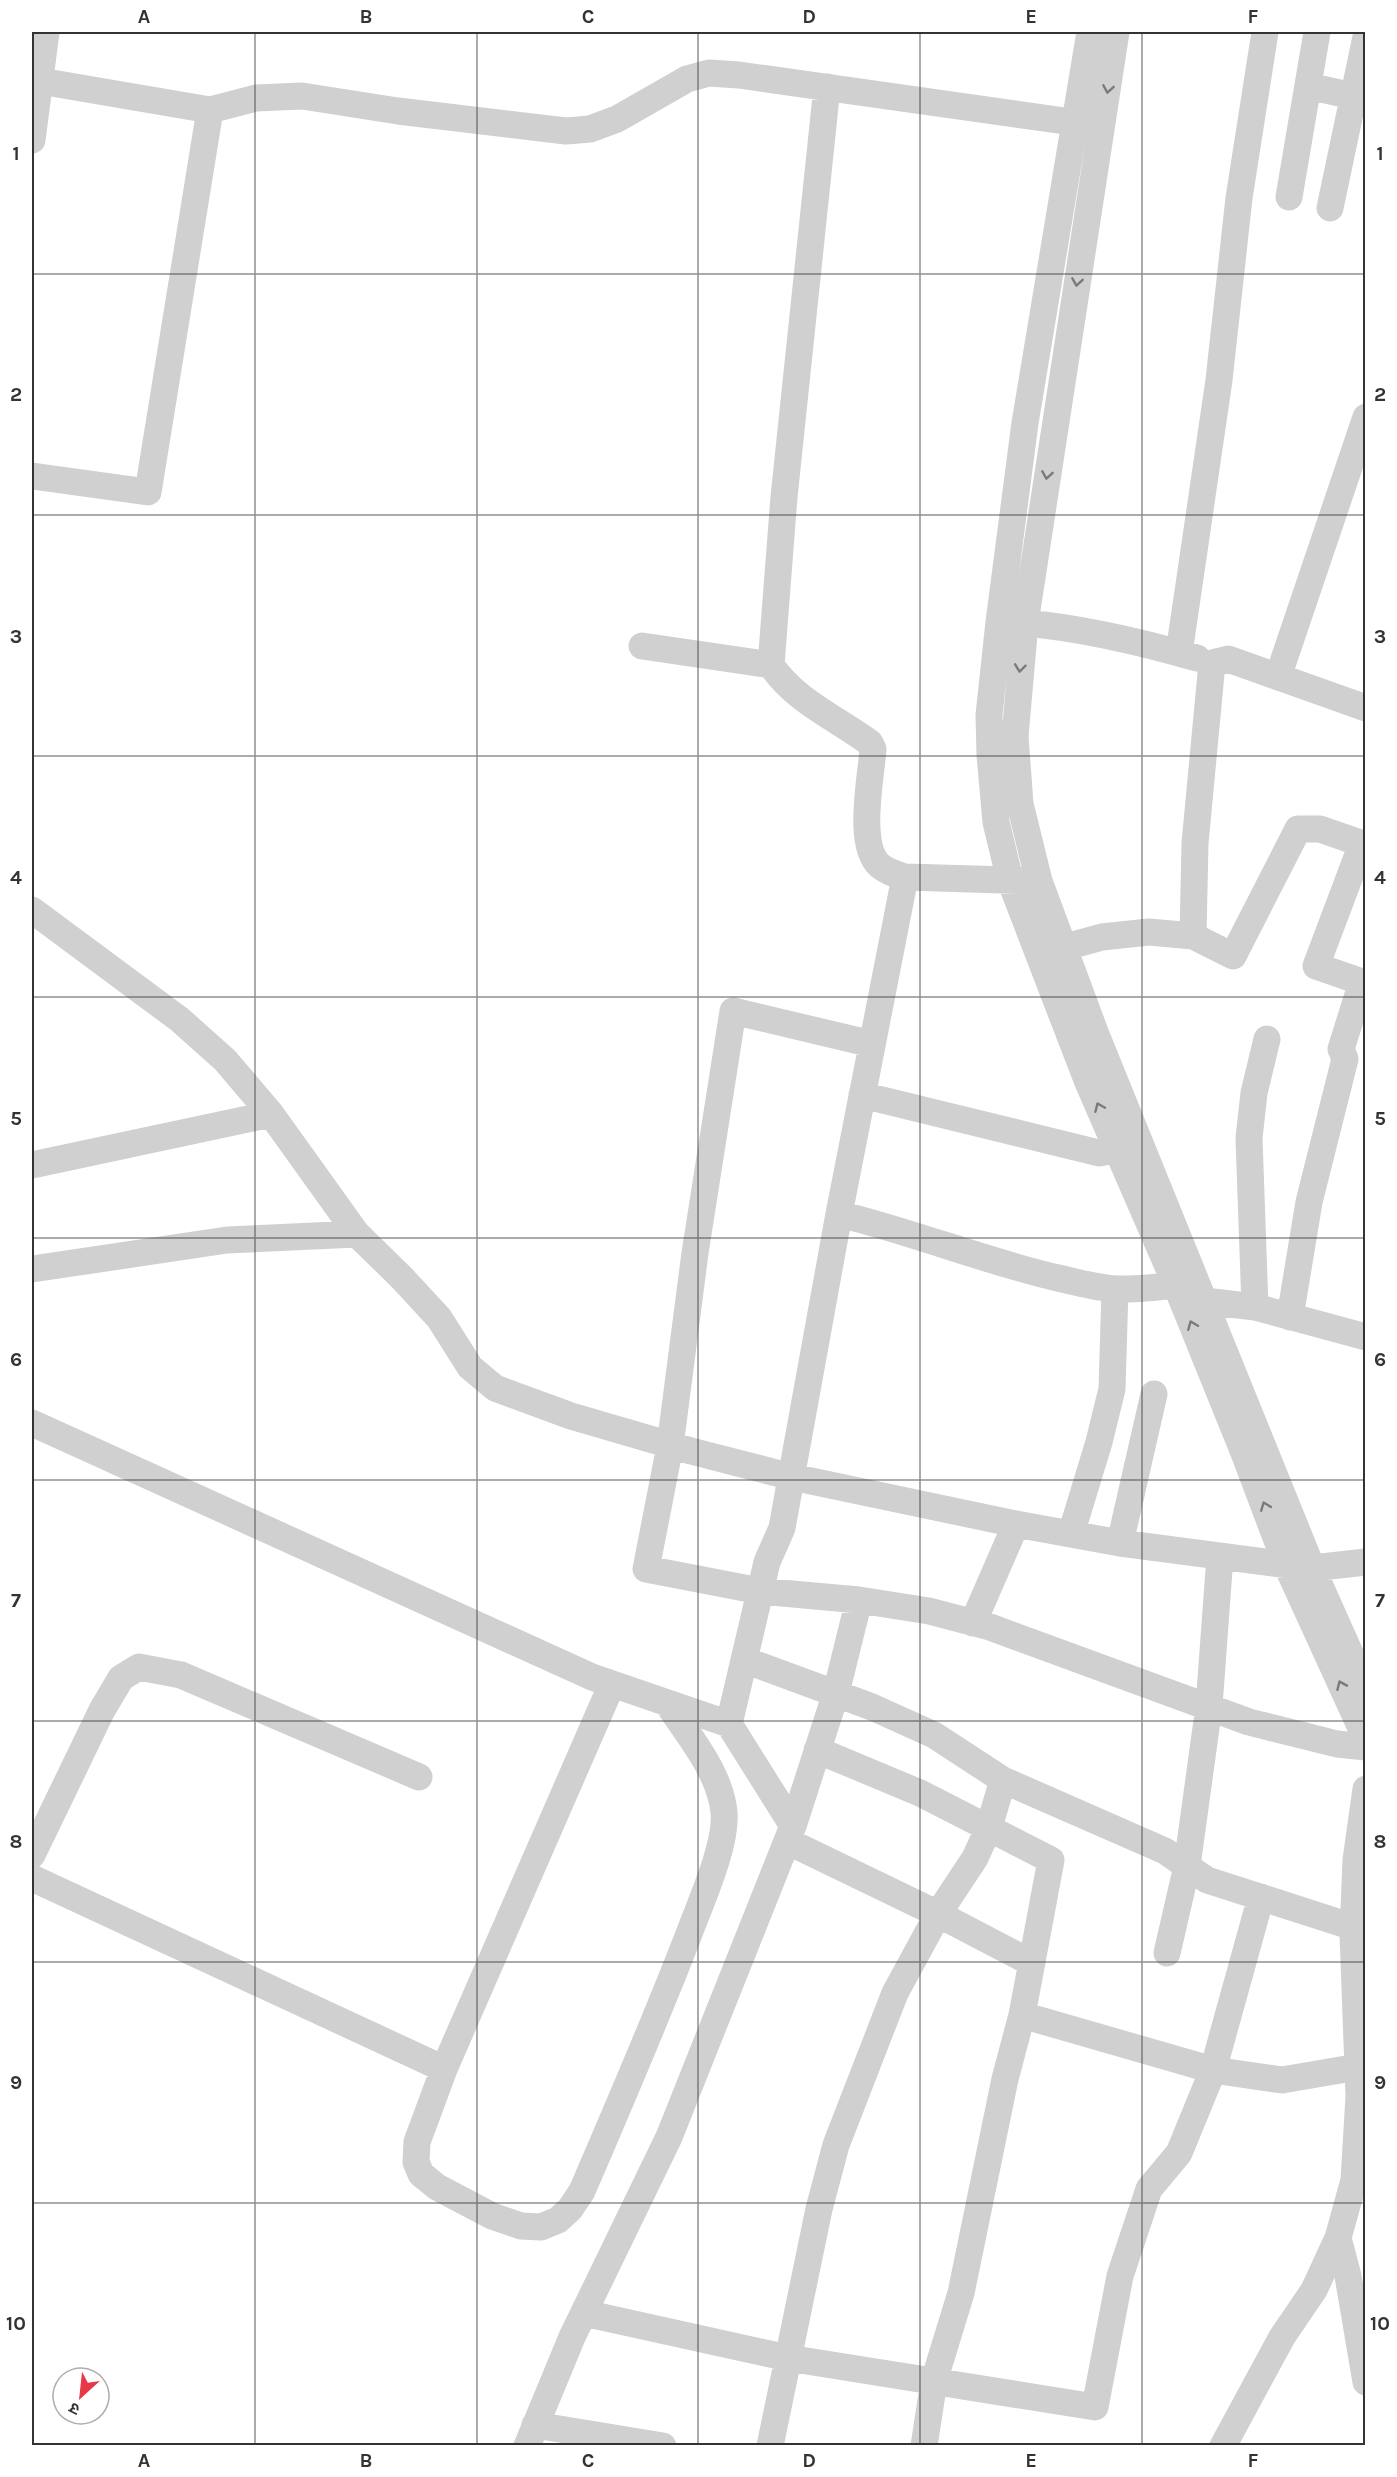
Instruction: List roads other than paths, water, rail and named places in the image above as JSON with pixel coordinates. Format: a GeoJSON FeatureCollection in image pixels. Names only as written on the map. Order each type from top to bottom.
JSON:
{"type":"FeatureCollection","features":[{"type":"Feature","properties":{"kind":"street"},"geometry":{"type":"LineString","coordinates":[[1090,32],[1089,125],[1025,623],[1015,736],[1020,804],[1039,881],[1129,1147],[1193,1290],[1365,1739]]}},
{"type":"Feature","properties":{"kind":"street"},"geometry":{"type":"LineString","coordinates":[[1116,32],[1089,125],[1025,423],[989,715],[996,822],[1010,880],[1087,1080],[1129,1147]]}},
{"type":"Feature","properties":{"kind":"street"},"geometry":{"type":"LineString","coordinates":[[1179,653],[1219,380],[1239,198],[1265,32]]}},
{"type":"Feature","properties":{"kind":"street"},"geometry":{"type":"LineString","coordinates":[[1289,197],[1317,32]]}},
{"type":"Feature","properties":{"kind":"street"},"geometry":{"type":"LineString","coordinates":[[1330,208],[1365,37]]}},
{"type":"Feature","properties":{"kind":"street"},"geometry":{"type":"LineString","coordinates":[[32,140],[40,81],[40,41]]}},
{"type":"Feature","properties":{"kind":"street"},"geometry":{"type":"LineString","coordinates":[[40,81],[210,110],[256,98],[302,96],[398,111],[566,131],[590,129],[618,119],[687,79],[709,73],[827,87],[1089,125]]}},
{"type":"Feature","properties":{"kind":"street"},"geometry":{"type":"LineString","coordinates":[[1308,86],[1353,96]]}},
{"type":"Feature","properties":{"kind":"street"},"geometry":{"type":"LineString","coordinates":[[827,87],[784,497],[771,665],[797,694],[870,743],[873,749],[867,824],[871,851],[877,864],[887,872],[905,877],[1039,881]]}},
{"type":"Feature","properties":{"kind":"street"},"geometry":{"type":"LineString","coordinates":[[32,476],[148,492],[210,110]]}},
{"type":"Feature","properties":{"kind":"street"},"geometry":{"type":"LineString","coordinates":[[1278,677],[1365,417]]}},
{"type":"Feature","properties":{"kind":"street"},"geometry":{"type":"LineString","coordinates":[[1025,623],[1053,626],[1179,653],[1212,663],[1228,659],[1365,708]]}},
{"type":"Feature","properties":{"kind":"street"},"geometry":{"type":"LineString","coordinates":[[642,646],[771,665]]}},
{"type":"Feature","properties":{"kind":"street"},"geometry":{"type":"LineString","coordinates":[[1193,936],[1195,843],[1212,663]]}},
{"type":"Feature","properties":{"kind":"street"},"geometry":{"type":"LineString","coordinates":[[1062,948],[1102,937],[1137,933],[1193,936],[1233,956],[1298,829],[1320,829],[1364,845],[1316,966],[1364,982],[1341,1049],[1345,1059],[1309,1202],[1290,1317]]}},
{"type":"Feature","properties":{"kind":"street"},"geometry":{"type":"LineString","coordinates":[[729,1724],[767,1562],[782,1528],[839,1214],[905,877]]}},
{"type":"Feature","properties":{"kind":"street"},"geometry":{"type":"LineString","coordinates":[[32,910],[179,1019],[225,1060],[271,1114],[357,1234],[439,1318],[470,1367],[495,1388],[571,1416],[670,1446],[792,1477],[1016,1524],[1120,1543],[1299,1566],[1365,1562]]}},
{"type":"Feature","properties":{"kind":"street"},"geometry":{"type":"LineString","coordinates":[[872,1044],[733,1011],[695,1253],[670,1446],[646,1569],[760,1591],[859,1600],[929,1611],[990,1627],[1250,1722],[1337,1744],[1365,1747]]}},
{"type":"Feature","properties":{"kind":"street"},"geometry":{"type":"LineString","coordinates":[[1255,1307],[1249,1138],[1254,1093],[1267,1039]]}},
{"type":"Feature","properties":{"kind":"street"},"geometry":{"type":"LineString","coordinates":[[862,1095],[1099,1153],[1129,1147]]}},
{"type":"Feature","properties":{"kind":"street"},"geometry":{"type":"LineString","coordinates":[[32,1165],[271,1114]]}},
{"type":"Feature","properties":{"kind":"street"},"geometry":{"type":"LineString","coordinates":[[839,1214],[886,1225],[1012,1267],[1115,1289],[1193,1290],[1365,1337]]}},
{"type":"Feature","properties":{"kind":"street"},"geometry":{"type":"LineString","coordinates":[[32,1269],[227,1240],[357,1234]]}},
{"type":"Feature","properties":{"kind":"street"},"geometry":{"type":"LineString","coordinates":[[1071,1534],[1099,1442],[1112,1389],[1115,1289]]}},
{"type":"Feature","properties":{"kind":"street"},"geometry":{"type":"LineString","coordinates":[[1120,1543],[1154,1394]]}},
{"type":"Feature","properties":{"kind":"street"},"geometry":{"type":"LineString","coordinates":[[32,1423],[612,1684],[729,1724],[790,1834],[1032,1963]]}},
{"type":"Feature","properties":{"kind":"street"},"geometry":{"type":"LineString","coordinates":[[973,1623],[1016,1524]]}},
{"type":"Feature","properties":{"kind":"street"},"geometry":{"type":"LineString","coordinates":[[1167,1953],[1187,1866],[1209,1706],[1221,1556]]}},
{"type":"Feature","properties":{"kind":"street"},"geometry":{"type":"LineString","coordinates":[[1299,1566],[1365,1689]]}},
{"type":"Feature","properties":{"kind":"street"},"geometry":{"type":"LineString","coordinates":[[663,2445],[531,2435],[584,2313],[669,2137],[790,1834],[836,1693],[859,1600]]}},
{"type":"Feature","properties":{"kind":"street"},"geometry":{"type":"LineString","coordinates":[[745,1659],[836,1693],[934,1735],[1003,1780],[1165,1851],[1207,1880],[1359,1927]]}},
{"type":"Feature","properties":{"kind":"street"},"geometry":{"type":"LineString","coordinates":[[32,1855],[102,1710],[122,1678],[139,1666],[181,1675],[419,1777]]}},
{"type":"Feature","properties":{"kind":"street"},"geometry":{"type":"LineString","coordinates":[[612,1684],[444,2069],[417,2142],[416,2162],[421,2174],[437,2187],[492,2216],[520,2226],[541,2227],[558,2220],[570,2209],[587,2180],[661,2006],[705,1891],[722,1838],[724,1814],[719,1790],[703,1757],[668,1704]]}},
{"type":"Feature","properties":{"kind":"street"},"geometry":{"type":"LineString","coordinates":[[817,1750],[920,1793],[1051,1860],[1022,2015],[995,2123],[961,2293],[934,2381],[924,2445]]}},
{"type":"Feature","properties":{"kind":"street"},"geometry":{"type":"LineString","coordinates":[[770,2445],[819,2209],[836,2145],[896,1993],[938,1914],[975,1858],[989,1827],[1003,1780]]}},
{"type":"Feature","properties":{"kind":"street"},"geometry":{"type":"LineString","coordinates":[[1223,2445],[1282,2337],[1314,2290],[1338,2238],[1356,2207],[1354,2180],[1359,2096],[1359,1927],[1356,1860],[1365,1789]]}},
{"type":"Feature","properties":{"kind":"street"},"geometry":{"type":"LineString","coordinates":[[32,1878],[444,2069]]}},
{"type":"Feature","properties":{"kind":"street"},"geometry":{"type":"LineString","coordinates":[[584,2313],[788,2358],[1095,2407],[1120,2276],[1149,2189],[1179,2153],[1213,2070],[1261,1898]]}},
{"type":"Feature","properties":{"kind":"street"},"geometry":{"type":"LineString","coordinates":[[1022,2015],[1213,2070],[1282,2080],[1358,2067]]}},
{"type":"Feature","properties":{"kind":"street"},"geometry":{"type":"LineString","coordinates":[[1338,2238],[1348,2276],[1365,2382]]}}]}
